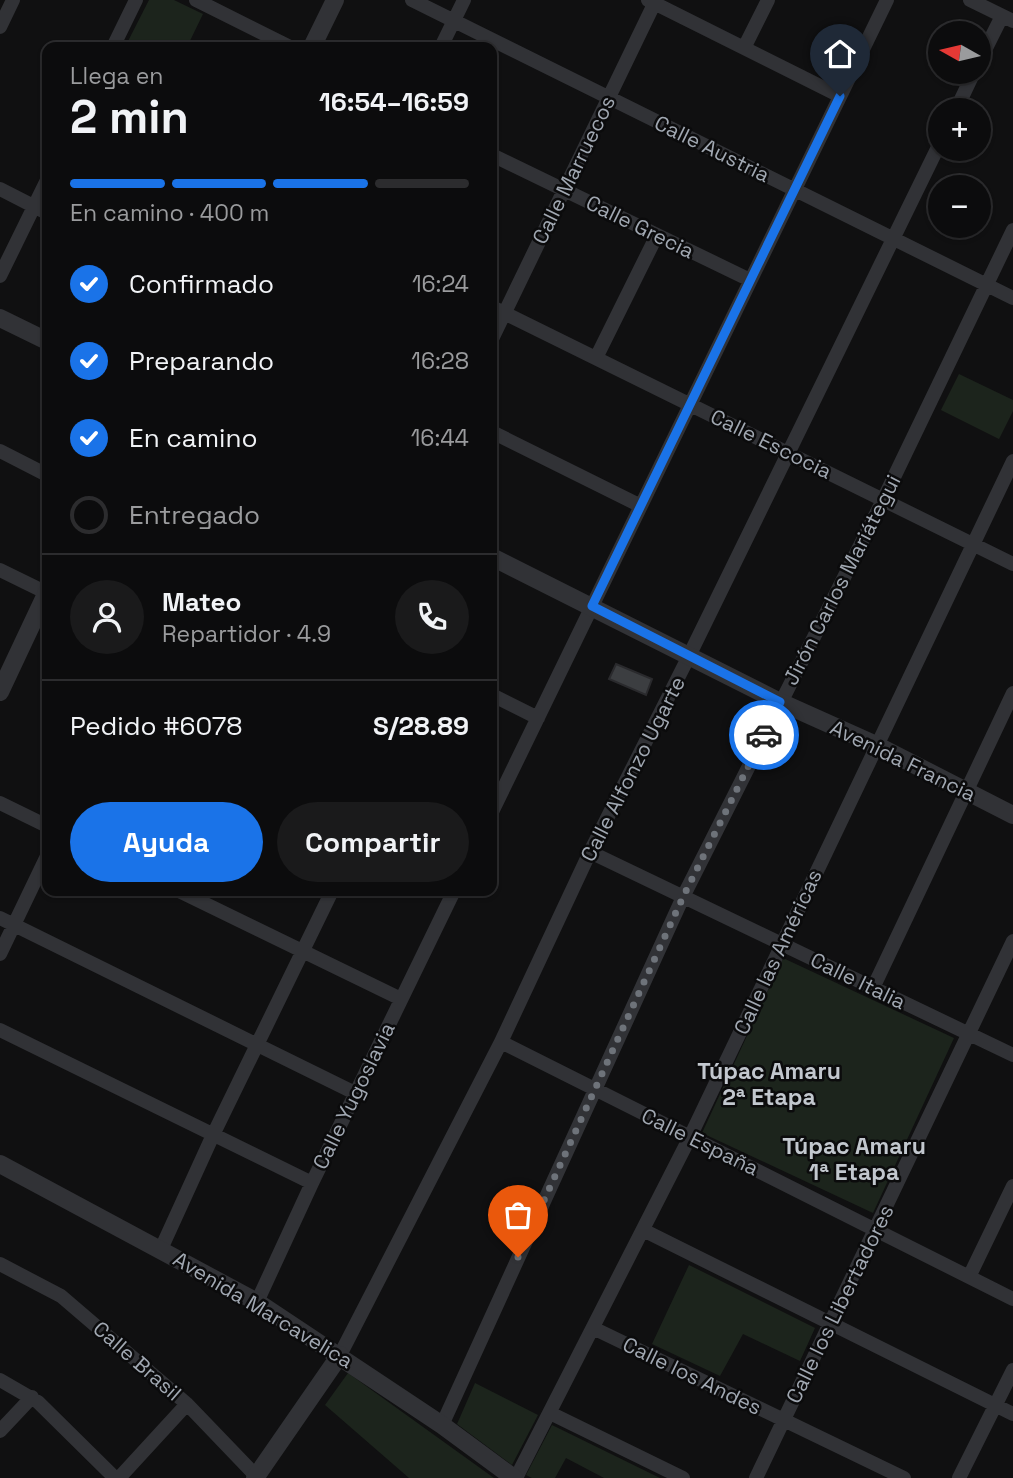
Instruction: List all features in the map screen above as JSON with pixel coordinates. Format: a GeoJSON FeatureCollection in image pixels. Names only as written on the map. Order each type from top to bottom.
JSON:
{"type":"FeatureCollection","features":[{"type":"Feature","properties":{"kind":"street"},"geometry":{"type":"LineString","coordinates":[[0,27],[13,0]]}},
{"type":"Feature","properties":{"kind":"street"},"geometry":{"type":"LineString","coordinates":[[115,42],[136,0]]}},
{"type":"Feature","properties":{"kind":"street"},"geometry":{"type":"LineString","coordinates":[[196,0],[280,42]]}},
{"type":"Feature","properties":{"kind":"street"},"geometry":{"type":"LineString","coordinates":[[314,42],[335,0]]}},
{"type":"Feature","properties":{"kind":"street","name":"Calle Austria"},"geometry":{"type":"LineString","coordinates":[[412,0],[496,42]]}},
{"type":"Feature","properties":{"kind":"street"},"geometry":{"type":"LineString","coordinates":[[444,42],[464,0]]}},
{"type":"Feature","properties":{"kind":"street"},"geometry":{"type":"LineString","coordinates":[[744,48],[768,0]]}},
{"type":"Feature","properties":{"kind":"street"},"geometry":{"type":"LineString","coordinates":[[497,802],[887,0]]}},
{"type":"Feature","properties":{"kind":"street"},"geometry":{"type":"LineString","coordinates":[[970,0],[1007,18],[991,43]]}},
{"type":"Feature","properties":{"kind":"street"},"geometry":{"type":"LineString","coordinates":[[653,1],[840,96]]}},
{"type":"Feature","properties":{"kind":"street","name":"Calle Marruecos"},"geometry":{"type":"LineString","coordinates":[[498,310],[564,190],[653,1]]}},
{"type":"Feature","properties":{"kind":"street","name":"Calle Austria"},"geometry":{"type":"LineString","coordinates":[[497,42],[1013,298]]}},
{"type":"Feature","properties":{"kind":"street","name":"Calle Grecia"},"geometry":{"type":"LineString","coordinates":[[497,157],[750,280]]}},
{"type":"Feature","properties":{"kind":"street","name":"Calle Alfonzo Ugarte"},"geometry":{"type":"LineString","coordinates":[[340,1355],[501,1042],[590,852],[690,656],[931,161]]}},
{"type":"Feature","properties":{"kind":"street"},"geometry":{"type":"LineString","coordinates":[[0,190],[41,210],[0,276]]}},
{"type":"Feature","properties":{"kind":"street","name":"Jirón Carlos Mariátegui"},"geometry":{"type":"LineString","coordinates":[[442,1425],[683,897],[883,500],[1013,230]]}},
{"type":"Feature","properties":{"kind":"street"},"geometry":{"type":"LineString","coordinates":[[596,358],[657,235]]}},
{"type":"Feature","properties":{"kind":"street","name":"Calle Escocia"},"geometry":{"type":"LineString","coordinates":[[498,310],[1013,564]]}},
{"type":"Feature","properties":{"kind":"street"},"geometry":{"type":"LineString","coordinates":[[0,318],[42,339]]}},
{"type":"Feature","properties":{"kind":"street"},"geometry":{"type":"LineString","coordinates":[[497,434],[641,506]]}},
{"type":"Feature","properties":{"kind":"street"},"geometry":{"type":"LineString","coordinates":[[0,451],[42,472]]}},
{"type":"Feature","properties":{"kind":"street","name":"Calle las Américas"},"geometry":{"type":"LineString","coordinates":[[515,1478],[690,1137],[1013,460]]}},
{"type":"Feature","properties":{"kind":"street","name":"Avenida Francia"},"geometry":{"type":"LineString","coordinates":[[497,562],[592,606],[780,702],[876,745],[1013,815]]}},
{"type":"Feature","properties":{"kind":"street"},"geometry":{"type":"LineString","coordinates":[[0,570],[42,591]]}},
{"type":"Feature","properties":{"kind":"street"},"geometry":{"type":"LineString","coordinates":[[0,692],[42,604]]}},
{"type":"Feature","properties":{"kind":"street"},"geometry":{"type":"LineString","coordinates":[[873,988],[1013,693]]}},
{"type":"Feature","properties":{"kind":"street"},"geometry":{"type":"LineString","coordinates":[[497,698],[538,718]]}},
{"type":"Feature","properties":{"kind":"street"},"geometry":{"type":"LineString","coordinates":[[0,803],[42,824]]}},
{"type":"Feature","properties":{"kind":"street","name":"Calle Italia"},"geometry":{"type":"LineString","coordinates":[[590,852],[1013,1055]]}},
{"type":"Feature","properties":{"kind":"street"},"geometry":{"type":"LineString","coordinates":[[0,954],[42,867]]}},
{"type":"Feature","properties":{"kind":"street"},"geometry":{"type":"LineString","coordinates":[[189,896],[401,999]]}},
{"type":"Feature","properties":{"kind":"street"},"geometry":{"type":"LineString","coordinates":[[161,1249],[213,1135],[330,896]]}},
{"type":"Feature","properties":{"kind":"street","name":"Calle Yugoslavia"},"geometry":{"type":"LineString","coordinates":[[257,1302],[452,896]]}},
{"type":"Feature","properties":{"kind":"street"},"geometry":{"type":"LineString","coordinates":[[0,918],[355,1093]]}},
{"type":"Feature","properties":{"kind":"street","name":"Calle los Libertadores"},"geometry":{"type":"LineString","coordinates":[[756,1478],[1013,941]]}},
{"type":"Feature","properties":{"kind":"street"},"geometry":{"type":"LineString","coordinates":[[0,1030],[312,1183]]}},
{"type":"Feature","properties":{"kind":"street","name":"Calle España"},"geometry":{"type":"LineString","coordinates":[[501,1042],[1013,1299]]}},
{"type":"Feature","properties":{"kind":"street","name":"Avenida Marcavelica"},"geometry":{"type":"LineString","coordinates":[[0,1164],[257,1302],[340,1355],[515,1478]]}},
{"type":"Feature","properties":{"kind":"street"},"geometry":{"type":"LineString","coordinates":[[969,1277],[1013,1186]]}},
{"type":"Feature","properties":{"kind":"street"},"geometry":{"type":"LineString","coordinates":[[643,1230],[1013,1414]]}},
{"type":"Feature","properties":{"kind":"street","name":"Calle Brasil"},"geometry":{"type":"LineString","coordinates":[[0,1264],[61,1296],[187,1404],[256,1478]]}},
{"type":"Feature","properties":{"kind":"street","name":"Calle los Andes"},"geometry":{"type":"LineString","coordinates":[[593,1328],[904,1478]]}},
{"type":"Feature","properties":{"kind":"street"},"geometry":{"type":"LineString","coordinates":[[256,1478],[340,1355]]}},
{"type":"Feature","properties":{"kind":"street"},"geometry":{"type":"LineString","coordinates":[[959,1478],[1013,1370]]}},
{"type":"Feature","properties":{"kind":"street"},"geometry":{"type":"LineString","coordinates":[[0,1380],[32,1397],[117,1478],[187,1404]]}},
{"type":"Feature","properties":{"kind":"street"},"geometry":{"type":"LineString","coordinates":[[0,1431],[32,1397]]}},
{"type":"Feature","properties":{"kind":"street"},"geometry":{"type":"LineString","coordinates":[[550,1413],[683,1478]]}},
{"type":"Feature","properties":{"kind":"shaded area"},"geometry":{"type":"Polygon","coordinates":[[[149,0],[174,0],[203,14],[189,42],[128,42],[149,0]]]}},
{"type":"Feature","properties":{"kind":"shaded area"},"geometry":{"type":"Polygon","coordinates":[[[959,374],[1013,400],[1013,411],[999,439],[941,410],[959,374]]]}},
{"type":"Feature","properties":{"kind":"shaded area"},"geometry":{"type":"Polygon","coordinates":[[[783,958],[954,1038],[873,1213],[702,1133],[783,958]]]}},
{"type":"Feature","properties":{"kind":"shaded area"},"geometry":{"type":"Polygon","coordinates":[[[689,1265],[815,1328],[800,1361],[743,1334],[720,1376],[652,1344],[689,1265]]]}},
{"type":"Feature","properties":{"kind":"shaded area"},"geometry":{"type":"Polygon","coordinates":[[[348,1373],[494,1478],[409,1478],[325,1405],[348,1373]]]}},
{"type":"Feature","properties":{"kind":"shaded area"},"geometry":{"type":"Polygon","coordinates":[[[475,1383],[538,1415],[512,1465],[457,1424],[475,1383]]]}},
{"type":"Feature","properties":{"kind":"shaded area"},"geometry":{"type":"Polygon","coordinates":[[[552,1425],[660,1478],[604,1478],[566,1458],[555,1478],[532,1478],[526,1475],[552,1425]]]}},
{"type":"Feature","properties":{"kind":"building"},"geometry":{"type":"Polygon","coordinates":[[[616,664],[652,679],[646,695],[609,679],[616,664]]]}},
{"type":"Feature","properties":{"kind":"way so far"},"geometry":{"type":"LineString","coordinates":[[518,1257],[683,897],[764,735]]}},
{"type":"Feature","properties":{"kind":"district","name":"Túpac Amaru 2ª Etapa"},"geometry":{"type":"Point","coordinates":[769,1084]}},
{"type":"Feature","properties":{"kind":"district","name":"Túpac Amaru 1ª Etapa"},"geometry":{"type":"Point","coordinates":[854,1159]}},
{"type":"Feature","properties":{"kind":"route"},"geometry":{"type":"LineString","coordinates":[[764,735],[780,702],[592,606],[840,96]]}}]}
